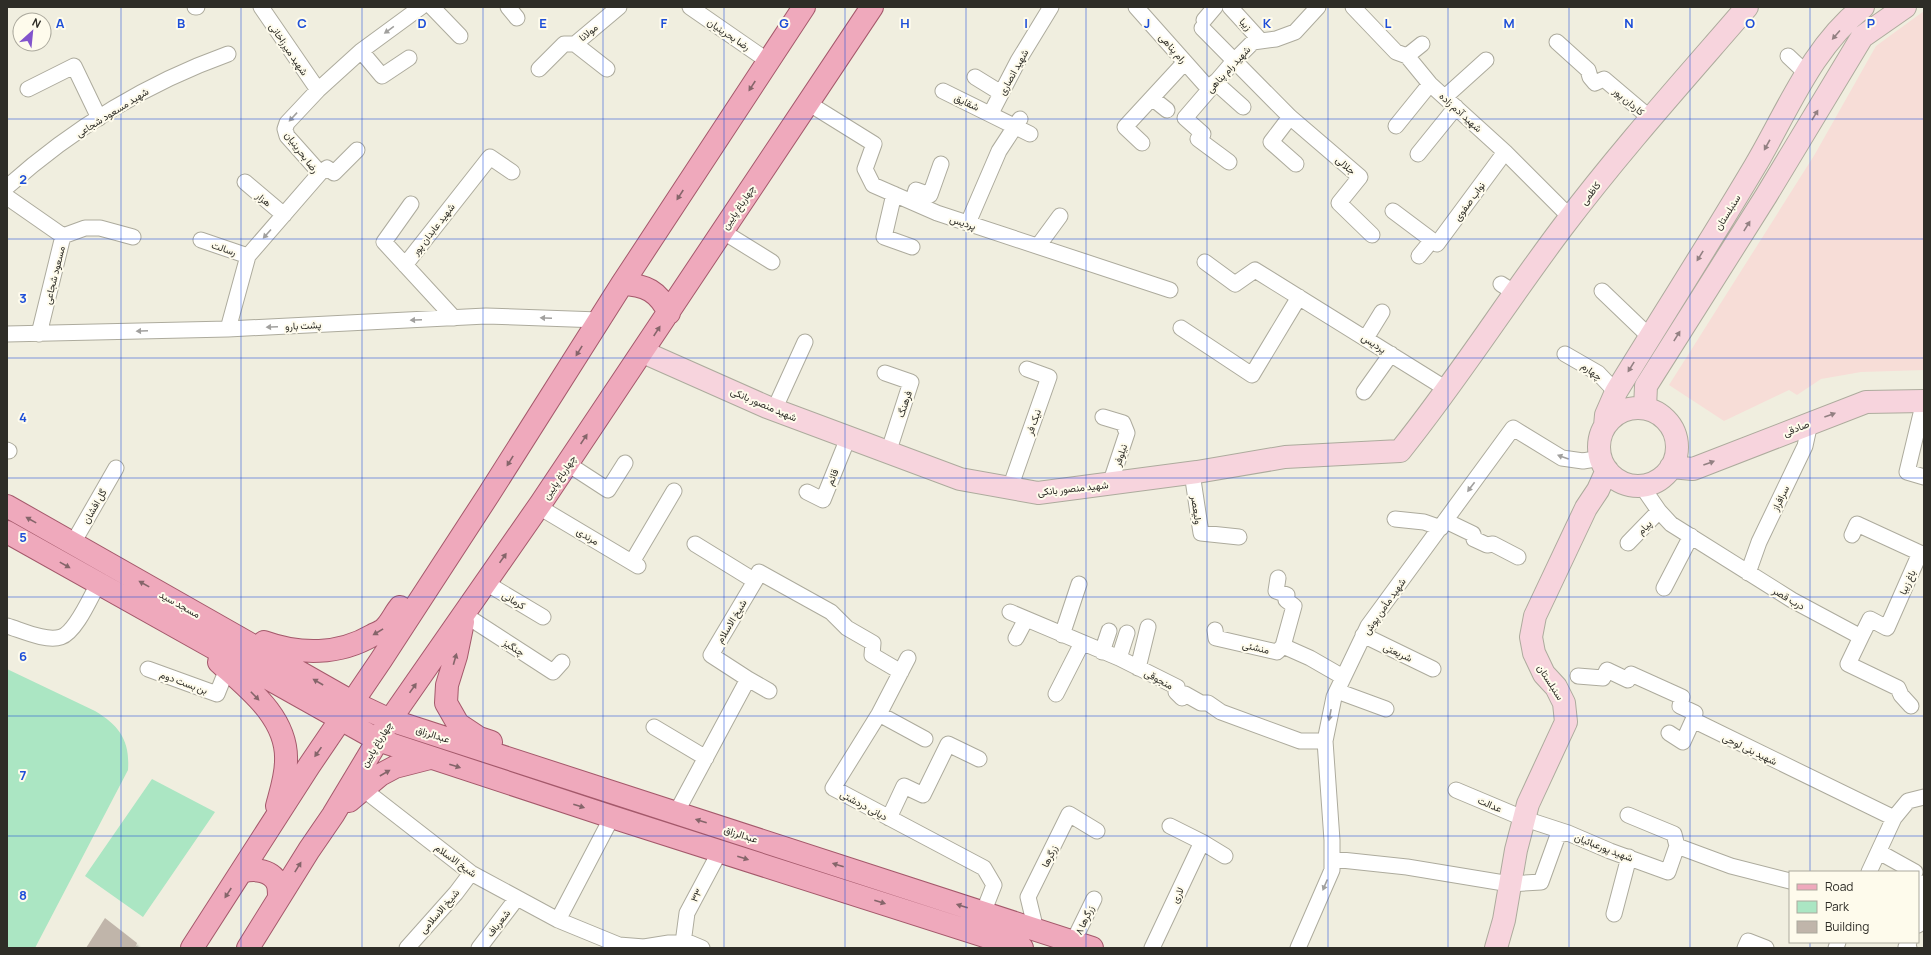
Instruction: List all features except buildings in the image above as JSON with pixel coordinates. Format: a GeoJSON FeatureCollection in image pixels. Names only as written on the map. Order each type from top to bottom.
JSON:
{"type":"FeatureCollection","features":[{"type":"Feature","properties":{"kind":"main road"},"geometry":{"type":"LineString","coordinates":[[192,948],[489,494],[622,284],[804,7]]}},
{"type":"Feature","properties":{"kind":"main road","name":"چهارباغ پایین"},"geometry":{"type":"LineString","coordinates":[[248,948],[333,815],[390,720],[465,615],[539,507],[669,313],[722,230],[872,7]]}},
{"type":"Feature","properties":{"kind":"main road"},"geometry":{"type":"LineString","coordinates":[[622,284],[639,285],[652,292],[662,300],[669,313]]}},
{"type":"Feature","properties":{"kind":"main road"},"geometry":{"type":"LineString","coordinates":[[214,623],[280,648],[304,652],[331,651],[359,644],[386,628],[458,522],[489,494]]}},
{"type":"Feature","properties":{"kind":"main road","name":"مسجد سید"},"geometry":{"type":"LineString","coordinates":[[7,506],[352,702]]}},
{"type":"Feature","properties":{"kind":"main road"},"geometry":{"type":"LineString","coordinates":[[7,532],[378,740],[612,817],[1022,948]]}},
{"type":"Feature","properties":{"kind":"main road"},"geometry":{"type":"LineString","coordinates":[[465,615],[456,656],[447,685],[446,703],[458,724],[479,738],[596,778],[648,804]]}},
{"type":"Feature","properties":{"kind":"main road"},"geometry":{"type":"LineString","coordinates":[[191,636],[268,710],[282,736],[286,760],[283,786],[272,824]]}},
{"type":"Feature","properties":{"kind":"main road","name":"عبدالرزاق"},"geometry":{"type":"LineString","coordinates":[[352,702],[390,720],[1083,945]]}},
{"type":"Feature","properties":{"kind":"main road"},"geometry":{"type":"LineString","coordinates":[[333,815],[380,775],[395,767],[430,758]]}},
{"type":"Feature","properties":{"kind":"main road"},"geometry":{"type":"LineString","coordinates":[[242,872],[252,869],[264,871],[274,878],[278,886],[279,898]]}},
{"type":"Feature","properties":{"kind":"street","name":"رضا بحرینیان"},"geometry":{"type":"LineString","coordinates":[[228,329],[248,256],[320,174],[288,136],[285,129],[287,122],[318,90],[361,51],[421,7]]}},
{"type":"Feature","properties":{"kind":"street"},"geometry":{"type":"LineString","coordinates":[[432,7],[460,36]]}},
{"type":"Feature","properties":{"kind":"street","name":"مولانا"},"geometry":{"type":"LineString","coordinates":[[539,69],[564,44],[574,44],[619,7]]}},
{"type":"Feature","properties":{"kind":"street","name":"رضا بحرینیان"},"geometry":{"type":"LineString","coordinates":[[690,7],[768,61]]}},
{"type":"Feature","properties":{"kind":"street","name":"شهید انصاری"},"geometry":{"type":"LineString","coordinates":[[991,113],[1018,61],[1051,7]]}},
{"type":"Feature","properties":{"kind":"street","name":"رام پناهی"},"geometry":{"type":"LineString","coordinates":[[1136,7],[1185,62],[1212,85],[1242,107]]}},
{"type":"Feature","properties":{"kind":"street","name":"جلالی"},"geometry":{"type":"LineString","coordinates":[[1215,7],[1203,24],[1234,61],[1290,117],[1360,177],[1339,203],[1372,235]]}},
{"type":"Feature","properties":{"kind":"street","name":"زیبا"},"geometry":{"type":"LineString","coordinates":[[1230,7],[1261,41]]}},
{"type":"Feature","properties":{"kind":"street","name":"شهید رام پناهی"},"geometry":{"type":"LineString","coordinates":[[1230,162],[1198,139],[1203,134],[1185,118],[1212,85],[1253,42],[1276,39],[1295,32],[1318,7]]}},
{"type":"Feature","properties":{"kind":"street","name":"شهید آدم زاده"},"geometry":{"type":"LineString","coordinates":[[1353,7],[1396,52],[1407,56],[1430,84],[1505,152],[1570,217]]}},
{"type":"Feature","properties":{"kind":"street","name":"کاظمی"},"geometry":{"type":"LineString","coordinates":[[1448,390],[1508,289],[1570,217],[1650,118],[1747,7]]}},
{"type":"Feature","properties":{"kind":"street","name":"سنبلستان"},"geometry":{"type":"LineString","coordinates":[[1605,426],[1606,415],[1616,392],[1755,166],[1817,56],[1853,14],[1863,7]]}},
{"type":"Feature","properties":{"kind":"street"},"geometry":{"type":"LineString","coordinates":[[1645,408],[1646,386],[1766,196],[1862,37],[1905,7]]}},
{"type":"Feature","properties":{"kind":"street","name":"شهید میرزاخانی"},"geometry":{"type":"LineString","coordinates":[[267,9],[318,90]]}},
{"type":"Feature","properties":{"kind":"street","name":"کاردان پور"},"geometry":{"type":"LineString","coordinates":[[1557,42],[1588,70],[1590,77],[1595,83],[1604,79],[1650,118]]}},
{"type":"Feature","properties":{"kind":"street"},"geometry":{"type":"LineString","coordinates":[[574,44],[607,69]]}},
{"type":"Feature","properties":{"kind":"street"},"geometry":{"type":"LineString","coordinates":[[1407,56],[1422,44]]}},
{"type":"Feature","properties":{"kind":"street"},"geometry":{"type":"LineString","coordinates":[[361,51],[382,76],[409,58]]}},
{"type":"Feature","properties":{"kind":"street","name":"شهید مسعود شجاعی"},"geometry":{"type":"LineString","coordinates":[[7,187],[34,163],[100,118],[166,79],[228,54]]}},
{"type":"Feature","properties":{"kind":"street"},"geometry":{"type":"LineString","coordinates":[[1788,56],[1807,74]]}},
{"type":"Feature","properties":{"kind":"street"},"geometry":{"type":"LineString","coordinates":[[1418,154],[1451,102],[1486,60]]}},
{"type":"Feature","properties":{"kind":"street"},"geometry":{"type":"LineString","coordinates":[[1142,143],[1125,126],[1185,62]]}},
{"type":"Feature","properties":{"kind":"street"},"geometry":{"type":"LineString","coordinates":[[28,88],[74,66],[100,118]]}},
{"type":"Feature","properties":{"kind":"street"},"geometry":{"type":"LineString","coordinates":[[975,77],[1001,93]]}},
{"type":"Feature","properties":{"kind":"street"},"geometry":{"type":"LineString","coordinates":[[1396,126],[1430,84]]}},
{"type":"Feature","properties":{"kind":"street","name":"شقایق"},"geometry":{"type":"LineString","coordinates":[[943,91],[991,113]]}},
{"type":"Feature","properties":{"kind":"street"},"geometry":{"type":"LineString","coordinates":[[1152,98],[1167,110]]}},
{"type":"Feature","properties":{"kind":"street","name":"پردیس"},"geometry":{"type":"LineString","coordinates":[[808,103],[874,144],[865,169],[873,185],[937,213],[968,224],[1170,290]]}},
{"type":"Feature","properties":{"kind":"street"},"geometry":{"type":"LineString","coordinates":[[991,113],[1018,123],[1030,134]]}},
{"type":"Feature","properties":{"kind":"street"},"geometry":{"type":"LineString","coordinates":[[1290,117],[1271,142],[1296,164]]}},
{"type":"Feature","properties":{"kind":"street"},"geometry":{"type":"LineString","coordinates":[[968,224],[999,151],[1018,123]]}},
{"type":"Feature","properties":{"kind":"street"},"geometry":{"type":"LineString","coordinates":[[320,174],[327,168],[334,173],[357,150]]}},
{"type":"Feature","properties":{"kind":"street","name":"نواب صفوی"},"geometry":{"type":"LineString","coordinates":[[1419,256],[1432,240],[1437,244],[1505,152]]}},
{"type":"Feature","properties":{"kind":"street","name":"شهید عابدان پور"},"geometry":{"type":"LineString","coordinates":[[454,318],[405,265],[490,157],[512,172]]}},
{"type":"Feature","properties":{"kind":"street"},"geometry":{"type":"LineString","coordinates":[[912,202],[916,190],[930,195],[941,164]]}},
{"type":"Feature","properties":{"kind":"street","name":"هزار"},"geometry":{"type":"LineString","coordinates":[[245,182],[284,215]]}},
{"type":"Feature","properties":{"kind":"street"},"geometry":{"type":"LineString","coordinates":[[894,194],[884,237],[912,247]]}},
{"type":"Feature","properties":{"kind":"street","name":"مسعود شجاعی"},"geometry":{"type":"LineString","coordinates":[[7,197],[63,236],[39,334]]}},
{"type":"Feature","properties":{"kind":"street"},"geometry":{"type":"LineString","coordinates":[[405,265],[384,242],[411,204]]}},
{"type":"Feature","properties":{"kind":"street"},"geometry":{"type":"LineString","coordinates":[[1393,211],[1432,240]]}},
{"type":"Feature","properties":{"kind":"street"},"geometry":{"type":"LineString","coordinates":[[1038,246],[1060,216]]}},
{"type":"Feature","properties":{"kind":"street"},"geometry":{"type":"LineString","coordinates":[[63,236],[85,228],[100,228],[133,237]]}},
{"type":"Feature","properties":{"kind":"street"},"geometry":{"type":"LineString","coordinates":[[722,230],[772,262]]}},
{"type":"Feature","properties":{"kind":"street","name":"رسالت"},"geometry":{"type":"LineString","coordinates":[[201,240],[248,256]]}},
{"type":"Feature","properties":{"kind":"street","name":"پردیس"},"geometry":{"type":"LineString","coordinates":[[1205,262],[1235,284],[1256,270],[1448,390]]}},
{"type":"Feature","properties":{"kind":"street"},"geometry":{"type":"LineString","coordinates":[[1602,291],[1650,337]]}},
{"type":"Feature","properties":{"kind":"street"},"geometry":{"type":"LineString","coordinates":[[1182,328],[1252,375],[1299,297]]}},
{"type":"Feature","properties":{"kind":"street"},"geometry":{"type":"LineString","coordinates":[[1366,338],[1382,312]]}},
{"type":"Feature","properties":{"kind":"street","name":"پشت بارو"},"geometry":{"type":"LineString","coordinates":[[7,334],[228,329],[486,316],[599,320]]}},
{"type":"Feature","properties":{"kind":"street"},"geometry":{"type":"LineString","coordinates":[[774,410],[806,342]]}},
{"type":"Feature","properties":{"kind":"street","name":"شهید منصور بانکی"},"geometry":{"type":"LineString","coordinates":[[643,352],[774,410],[960,479],[1038,493],[1192,473],[1285,458],[1400,451],[1448,390]]}},
{"type":"Feature","properties":{"kind":"street"},"geometry":{"type":"LineString","coordinates":[[1364,392],[1391,354]]}},
{"type":"Feature","properties":{"kind":"street","name":"چهارم"},"geometry":{"type":"LineString","coordinates":[[1565,354],[1598,373],[1616,392]]}},
{"type":"Feature","properties":{"kind":"street","name":"نیک فر"},"geometry":{"type":"LineString","coordinates":[[1010,488],[1048,378],[1027,369]]}},
{"type":"Feature","properties":{"kind":"street","name":"فرهنگ"},"geometry":{"type":"LineString","coordinates":[[885,373],[911,382],[888,453]]}},
{"type":"Feature","properties":{"kind":"street"},"geometry":{"type":"LineString","coordinates":[[1924,401],[1907,472],[1924,477]]}},
{"type":"Feature","properties":{"kind":"street","name":"صادقی"},"geometry":{"type":"LineString","coordinates":[[1671,467],[1693,468],[1747,449],[1866,402],[1924,401]]}},
{"type":"Feature","properties":{"kind":"street"},"geometry":{"type":"LineString","coordinates":[[1633,408],[1645,408],[1659,414],[1670,424],[1676,438],[1676,453],[1671,467],[1658,480],[1641,485],[1628,484],[1616,479],[1604,464],[1599,447],[1600,436],[1612,417],[1622,411],[1633,408]]}},
{"type":"Feature","properties":{"kind":"street","name":"نیلوفر"},"geometry":{"type":"LineString","coordinates":[[1103,417],[1123,423],[1127,433],[1110,484]]}},
{"type":"Feature","properties":{"kind":"street","name":"سرافراز"},"geometry":{"type":"LineString","coordinates":[[1748,573],[1759,542],[1805,446],[1810,423]]}},
{"type":"Feature","properties":{"kind":"street","name":"شهید مأمن پوش"},"geometry":{"type":"LineString","coordinates":[[1298,948],[1332,870],[1325,741],[1334,697],[1368,626],[1513,428],[1562,458],[1604,464]]}},
{"type":"Feature","properties":{"kind":"street","name":"قائم"},"geometry":{"type":"LineString","coordinates":[[807,492],[823,500],[848,438]]}},
{"type":"Feature","properties":{"kind":"street"},"geometry":{"type":"LineString","coordinates":[[568,464],[608,490],[625,463]]}},
{"type":"Feature","properties":{"kind":"street","name":"سنبلستان"},"geometry":{"type":"LineString","coordinates":[[1496,948],[1504,920],[1516,850],[1528,804],[1566,722],[1564,703],[1556,687],[1544,674],[1534,653],[1530,637],[1535,616],[1586,508],[1604,464]]}},
{"type":"Feature","properties":{"kind":"street","name":"گل افشان"},"geometry":{"type":"LineString","coordinates":[[73,543],[116,468]]}},
{"type":"Feature","properties":{"kind":"street","name":"ولیعصر"},"geometry":{"type":"LineString","coordinates":[[1192,473],[1201,533],[1240,537]]}},
{"type":"Feature","properties":{"kind":"street","name":"درب قصر"},"geometry":{"type":"LineString","coordinates":[[1641,485],[1659,511],[1671,524],[1792,600],[1861,637]]}},
{"type":"Feature","properties":{"kind":"street","name":"مرندی"},"geometry":{"type":"LineString","coordinates":[[539,507],[635,564],[674,491]]}},
{"type":"Feature","properties":{"kind":"street","name":"پیام"},"geometry":{"type":"LineString","coordinates":[[1628,543],[1659,511]]}},
{"type":"Feature","properties":{"kind":"street"},"geometry":{"type":"LineString","coordinates":[[1395,519],[1443,524],[1473,534],[1474,539],[1487,545],[1493,544],[1518,557]]}},
{"type":"Feature","properties":{"kind":"street","name":"باغ زیبا"},"geometry":{"type":"LineString","coordinates":[[1852,535],[1857,524],[1920,553],[1887,628],[1870,619],[1861,637]]}},
{"type":"Feature","properties":{"kind":"street"},"geometry":{"type":"LineString","coordinates":[[1664,588],[1691,536]]}},
{"type":"Feature","properties":{"kind":"street"},"geometry":{"type":"LineString","coordinates":[[695,544],[755,581],[758,572],[831,612],[847,628],[872,643],[872,655],[901,672]]}},
{"type":"Feature","properties":{"kind":"street"},"geometry":{"type":"LineString","coordinates":[[1278,578],[1276,591],[1287,595],[1286,600],[1294,606],[1283,646]]}},
{"type":"Feature","properties":{"kind":"street","name":"شیخ الاسلام"},"geometry":{"type":"LineString","coordinates":[[748,679],[711,655],[755,581]]}},
{"type":"Feature","properties":{"kind":"street","name":"کرمانی"},"geometry":{"type":"LineString","coordinates":[[486,583],[543,617]]}},
{"type":"Feature","properties":{"kind":"street"},"geometry":{"type":"LineString","coordinates":[[7,626],[41,637],[62,637],[70,630],[81,615],[98,584]]}},
{"type":"Feature","properties":{"kind":"street"},"geometry":{"type":"LineString","coordinates":[[1062,635],[1079,584]]}},
{"type":"Feature","properties":{"kind":"street","name":"منجوقی"},"geometry":{"type":"LineString","coordinates":[[1010,612],[1119,658],[1177,687],[1176,692],[1182,698],[1185,694],[1200,703],[1208,703],[1221,712],[1300,741],[1325,741]]}},
{"type":"Feature","properties":{"kind":"street","name":"چنگیز"},"geometry":{"type":"LineString","coordinates":[[465,615],[553,672],[562,662]]}},
{"type":"Feature","properties":{"kind":"street"},"geometry":{"type":"LineString","coordinates":[[1016,638],[1026,619]]}},
{"type":"Feature","properties":{"kind":"street"},"geometry":{"type":"LineString","coordinates":[[1138,668],[1148,627]]}},
{"type":"Feature","properties":{"kind":"street","name":"منشئی"},"geometry":{"type":"LineString","coordinates":[[1215,630],[1216,638],[1277,652],[1283,646],[1310,658],[1343,677]]}},
{"type":"Feature","properties":{"kind":"street"},"geometry":{"type":"LineString","coordinates":[[1102,652],[1109,631]]}},
{"type":"Feature","properties":{"kind":"street"},"geometry":{"type":"LineString","coordinates":[[1119,658],[1127,634]]}},
{"type":"Feature","properties":{"kind":"street","name":"شریعتی"},"geometry":{"type":"LineString","coordinates":[[1363,635],[1433,669]]}},
{"type":"Feature","properties":{"kind":"street"},"geometry":{"type":"LineString","coordinates":[[1861,637],[1848,664],[1898,688],[1901,695],[1911,706]]}},
{"type":"Feature","properties":{"kind":"street"},"geometry":{"type":"LineString","coordinates":[[1056,694],[1082,643]]}},
{"type":"Feature","properties":{"kind":"street","name":"دیانی دردشتی"},"geometry":{"type":"LineString","coordinates":[[908,658],[879,714],[834,788],[889,818],[917,839],[984,868],[994,884],[983,912]]}},
{"type":"Feature","properties":{"kind":"street","name":"بن بست دوم"},"geometry":{"type":"LineString","coordinates":[[148,669],[217,694],[227,669]]}},
{"type":"Feature","properties":{"kind":"street","name":"شهید بنی لوحی"},"geometry":{"type":"LineString","coordinates":[[1578,676],[1603,678],[1607,670],[1628,680],[1631,674],[1682,697],[1680,706],[1695,713],[1693,720],[1894,818]]}},
{"type":"Feature","properties":{"kind":"street"},"geometry":{"type":"LineString","coordinates":[[676,813],[748,679],[769,691]]}},
{"type":"Feature","properties":{"kind":"street"},"geometry":{"type":"LineString","coordinates":[[1336,691],[1386,709]]}},
{"type":"Feature","properties":{"kind":"street"},"geometry":{"type":"LineString","coordinates":[[879,714],[925,739]]}},
{"type":"Feature","properties":{"kind":"street"},"geometry":{"type":"LineString","coordinates":[[1669,733],[1683,742],[1693,720]]}},
{"type":"Feature","properties":{"kind":"street"},"geometry":{"type":"LineString","coordinates":[[654,727],[706,758]]}},
{"type":"Feature","properties":{"kind":"street"},"geometry":{"type":"LineString","coordinates":[[889,818],[904,786],[923,795],[948,744],[979,759]]}},
{"type":"Feature","properties":{"kind":"street","name":"شیخ الاسلام"},"geometry":{"type":"LineString","coordinates":[[363,789],[471,873],[558,920],[619,945],[644,948],[683,943]]}},
{"type":"Feature","properties":{"kind":"street","name":"عدالت"},"geometry":{"type":"LineString","coordinates":[[1456,790],[1525,819],[1568,833]]}},
{"type":"Feature","properties":{"kind":"street"},"geometry":{"type":"LineString","coordinates":[[1869,871],[1894,818],[1908,801],[1924,797]]}},
{"type":"Feature","properties":{"kind":"street","name":"زرگرها"},"geometry":{"type":"LineString","coordinates":[[1036,930],[1028,897],[1069,814],[1097,831]]}},
{"type":"Feature","properties":{"kind":"street"},"geometry":{"type":"LineString","coordinates":[[1628,814],[1674,834],[1677,846],[1732,866],[1789,881]]}},
{"type":"Feature","properties":{"kind":"street"},"geometry":{"type":"LineString","coordinates":[[558,920],[612,817]]}},
{"type":"Feature","properties":{"kind":"street"},"geometry":{"type":"LineString","coordinates":[[1170,826],[1202,842],[1225,856]]}},
{"type":"Feature","properties":{"kind":"street","name":"شهید پورعبائیان"},"geometry":{"type":"LineString","coordinates":[[1332,859],[1407,867],[1510,884],[1541,882],[1558,835],[1568,833],[1610,851],[1668,872],[1677,846]]}},
{"type":"Feature","properties":{"kind":"street","name":"لاری"},"geometry":{"type":"LineString","coordinates":[[1152,948],[1202,842]]}},
{"type":"Feature","properties":{"kind":"street","name":"۳۳"},"geometry":{"type":"LineString","coordinates":[[683,943],[687,913],[720,851]]}},
{"type":"Feature","properties":{"kind":"street"},"geometry":{"type":"LineString","coordinates":[[1878,852],[1913,871]]}},
{"type":"Feature","properties":{"kind":"street"},"geometry":{"type":"LineString","coordinates":[[1614,914],[1629,857]]}},
{"type":"Feature","properties":{"kind":"street","name":"شیخ الاسلامی"},"geometry":{"type":"LineString","coordinates":[[407,948],[456,893],[471,873]]}},
{"type":"Feature","properties":{"kind":"street","name":"شعرباف"},"geometry":{"type":"LineString","coordinates":[[479,948],[517,898]]}},
{"type":"Feature","properties":{"kind":"street","name":"زرگرها ۸"},"geometry":{"type":"LineString","coordinates":[[1083,945],[1094,899]]}},
{"type":"Feature","properties":{"kind":"street"},"geometry":{"type":"LineString","coordinates":[[1919,923],[1924,913],[1919,910],[1924,900]]}},
{"type":"Feature","properties":{"kind":"street"},"geometry":{"type":"LineString","coordinates":[[1745,948],[1748,941],[1766,948]]}},
{"type":"Feature","properties":{"kind":"street"},"geometry":{"type":"LineString","coordinates":[[683,943],[690,943],[702,948]]}},
{"type":"Feature","properties":{"kind":"shaded area"},"geometry":{"type":"Polygon","coordinates":[[[1924,11],[1924,370],[1861,372],[1821,379],[1797,395],[1789,390],[1724,421],[1669,385],[1815,154],[1876,46],[1924,11]]]}},
{"type":"Feature","properties":{"kind":"green space"},"geometry":{"type":"Polygon","coordinates":[[[7,669],[95,711],[111,722],[122,735],[128,760],[128,770],[35,948],[7,948],[7,669]]]}},
{"type":"Feature","properties":{"kind":"green space"},"geometry":{"type":"Polygon","coordinates":[[[152,779],[215,812],[143,917],[85,876],[152,779]]]}}]}
